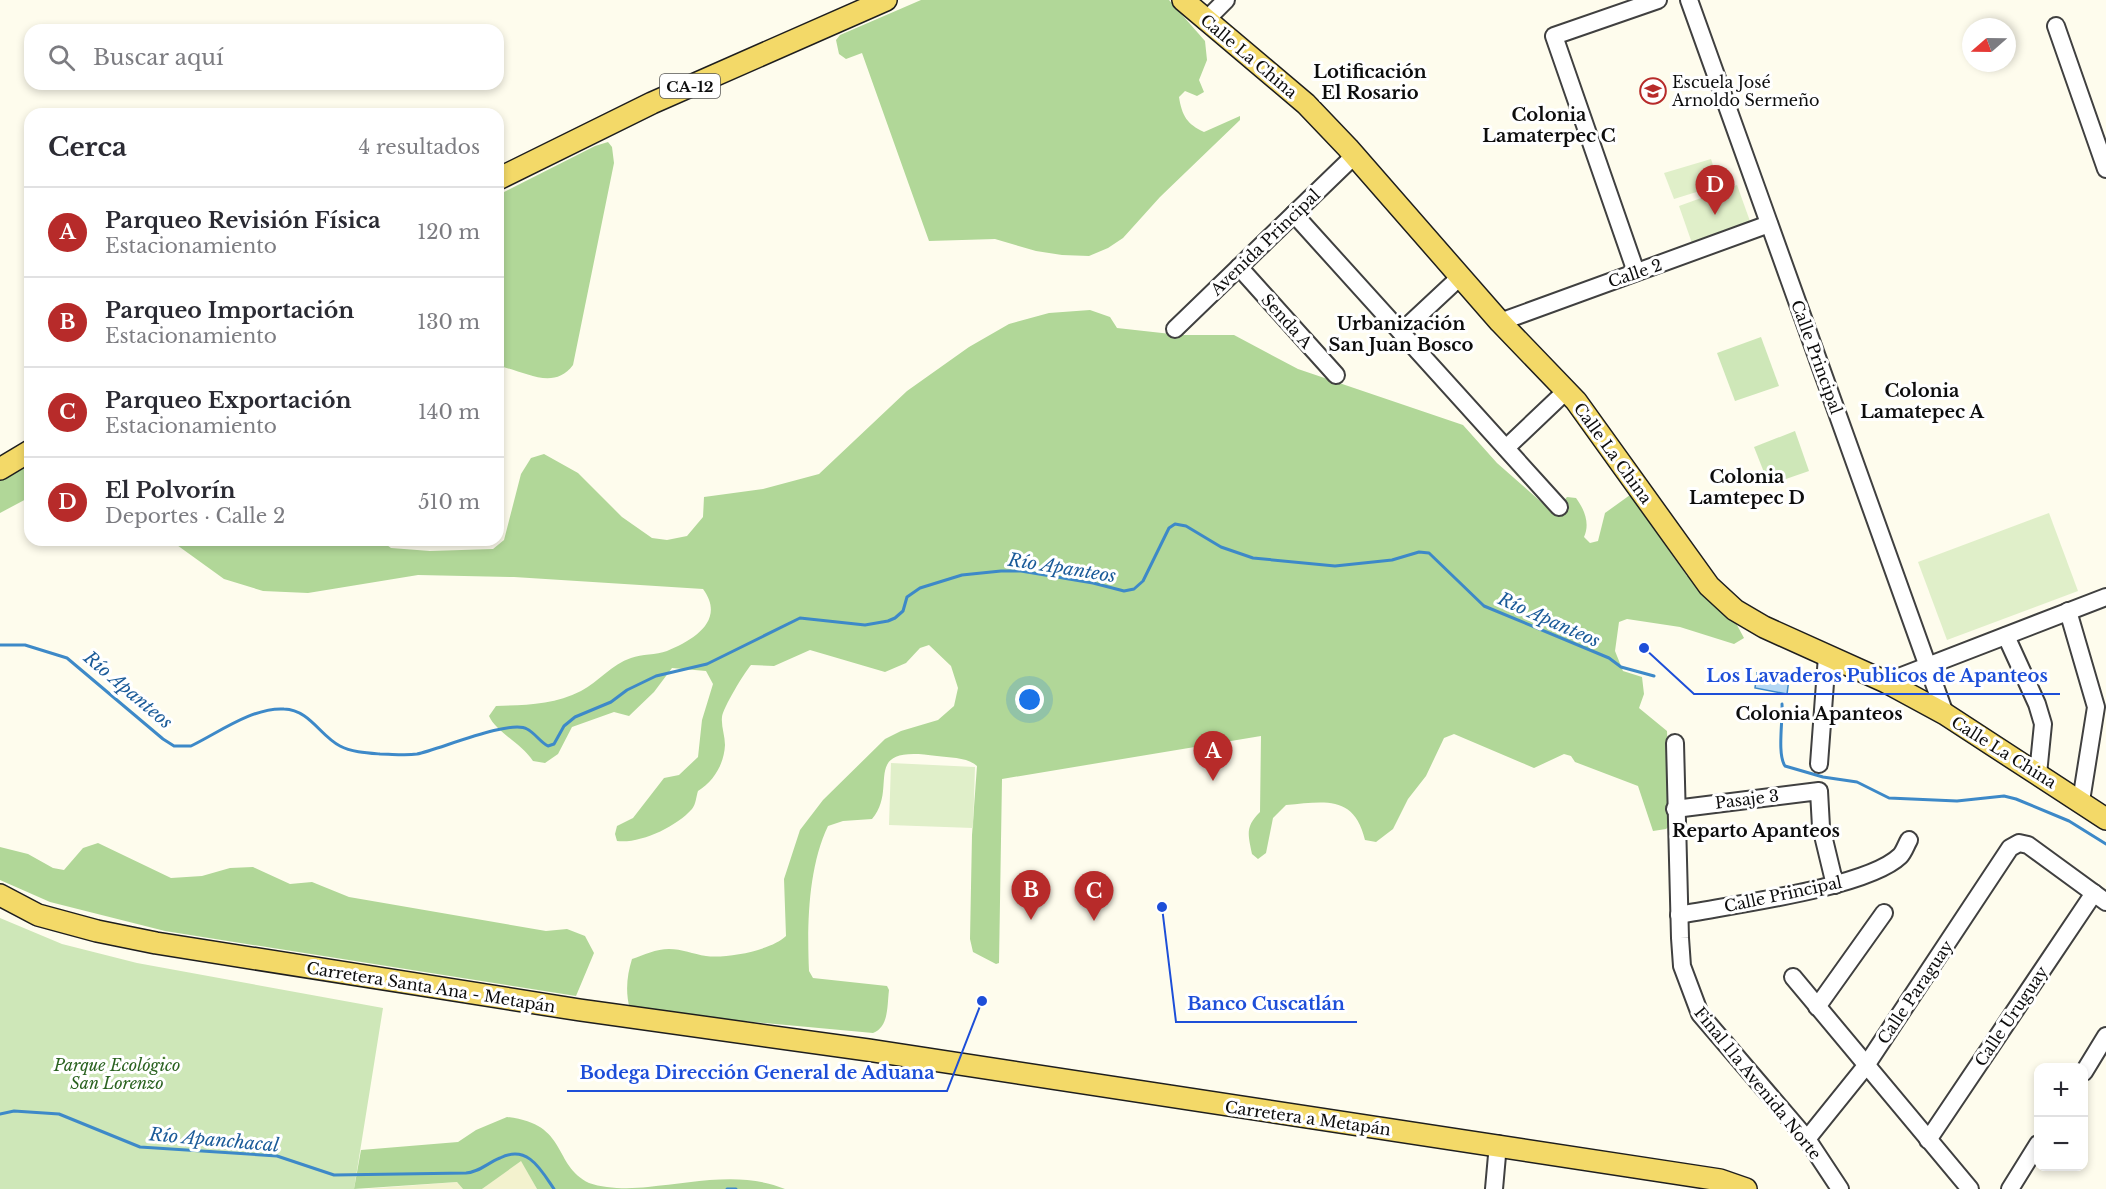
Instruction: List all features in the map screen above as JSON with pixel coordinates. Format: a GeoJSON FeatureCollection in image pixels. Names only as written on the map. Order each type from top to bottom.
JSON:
{"type":"FeatureCollection","features":[{"type":"Feature","properties":{"kind":"main road","name":"CA-12"},"geometry":{"type":"LineString","coordinates":[[504,176],[635,111],[886,0]]}},
{"type":"Feature","properties":{"kind":"main road","name":"Calle La China"},"geometry":{"type":"LineString","coordinates":[[1183,0],[1205,21],[1306,104],[1355,155],[1500,322],[1566,391],[1709,586],[1735,610],[1764,627],[1886,682],[1945,714],[2106,819]]}},
{"type":"Feature","properties":{"kind":"main road"},"geometry":{"type":"LineString","coordinates":[[0,469],[24,455]]}},
{"type":"Feature","properties":{"kind":"main road","name":"Carretera Santa Ana - Metapán"},"geometry":{"type":"LineString","coordinates":[[0,895],[38,915],[97,932],[156,943],[580,1010],[868,1050]]}},
{"type":"Feature","properties":{"kind":"main road","name":"Carretera a Metapán"},"geometry":{"type":"LineString","coordinates":[[868,1050],[1274,1114],[1498,1144],[1720,1180],[1746,1189]]}},
{"type":"Feature","properties":{"kind":"street"},"geometry":{"type":"LineString","coordinates":[[1205,21],[1226,0]]}},
{"type":"Feature","properties":{"kind":"street"},"geometry":{"type":"LineString","coordinates":[[1635,272],[1554,36],[1658,0]]}},
{"type":"Feature","properties":{"kind":"street","name":"Calle Principal"},"geometry":{"type":"LineString","coordinates":[[1689,0],[1945,714]]}},
{"type":"Feature","properties":{"kind":"street"},"geometry":{"type":"LineString","coordinates":[[2056,26],[2106,169]]}},
{"type":"Feature","properties":{"kind":"street","name":"Avenida Principal"},"geometry":{"type":"LineString","coordinates":[[1175,329],[1355,155]]}},
{"type":"Feature","properties":{"kind":"street"},"geometry":{"type":"LineString","coordinates":[[1294,214],[1559,507]]}},
{"type":"Feature","properties":{"kind":"street","name":"Calle 2"},"geometry":{"type":"LineString","coordinates":[[1500,322],[1769,225]]}},
{"type":"Feature","properties":{"kind":"street","name":"Senda A"},"geometry":{"type":"LineString","coordinates":[[1239,267],[1335,375]]}},
{"type":"Feature","properties":{"kind":"street"},"geometry":{"type":"LineString","coordinates":[[1401,332],[1461,276]]}},
{"type":"Feature","properties":{"kind":"street"},"geometry":{"type":"LineString","coordinates":[[1506,448],[1566,391]]}},
{"type":"Feature","properties":{"kind":"street"},"geometry":{"type":"LineString","coordinates":[[1886,682],[2106,597]]}},
{"type":"Feature","properties":{"kind":"street"},"geometry":{"type":"LineString","coordinates":[[2068,611],[2096,707],[2081,801]]}},
{"type":"Feature","properties":{"kind":"street"},"geometry":{"type":"LineString","coordinates":[[2006,636],[2037,704],[2043,724],[2038,774]]}},
{"type":"Feature","properties":{"kind":"street"},"geometry":{"type":"LineString","coordinates":[[1818,764],[1827,656]]}},
{"type":"Feature","properties":{"kind":"street","name":"Final 11a Avenida Norte"},"geometry":{"type":"LineString","coordinates":[[1675,744],[1675,809],[1682,966],[1700,1014],[1807,1139],[1840,1189]]}},
{"type":"Feature","properties":{"kind":"street","name":"Pasaje 3"},"geometry":{"type":"LineString","coordinates":[[1675,809],[1819,791],[1821,827],[1835,885]]}},
{"type":"Feature","properties":{"kind":"street","name":"Calle Principal"},"geometry":{"type":"LineString","coordinates":[[1679,915],[1835,885],[1882,868],[1901,855],[1909,840]]}},
{"type":"Feature","properties":{"kind":"street","name":"Calle Paraguay"},"geometry":{"type":"LineString","coordinates":[[1807,1139],[1865,1066],[2010,848],[2019,843],[2028,845],[2100,897]]}},
{"type":"Feature","properties":{"kind":"street","name":"Calle Uruguay"},"geometry":{"type":"LineString","coordinates":[[1928,1140],[2100,897]]}},
{"type":"Feature","properties":{"kind":"street"},"geometry":{"type":"LineString","coordinates":[[1817,1007],[1884,913]]}},
{"type":"Feature","properties":{"kind":"street"},"geometry":{"type":"LineString","coordinates":[[1793,978],[1970,1189]]}},
{"type":"Feature","properties":{"kind":"street"},"geometry":{"type":"LineString","coordinates":[[2088,1065],[2106,1036]]}},
{"type":"Feature","properties":{"kind":"street"},"geometry":{"type":"LineString","coordinates":[[1494,1189],[1498,1144]]}},
{"type":"Feature","properties":{"kind":"street"},"geometry":{"type":"LineString","coordinates":[[2010,1189],[2034,1150]]}},
{"type":"Feature","properties":{"kind":"green space"},"geometry":{"type":"Polygon","coordinates":[[[921,0],[1169,0],[1205,41],[1207,60],[1199,80],[1204,92],[1197,96],[1185,91],[1179,97],[1186,119],[1204,132],[1240,116],[1240,120],[1160,197],[1123,238],[1108,248],[1089,256],[1036,251],[995,239],[929,241],[862,53],[846,59],[839,54],[836,40],[840,35],[921,0]]]}},
{"type":"Feature","properties":{"kind":"green space"},"geometry":{"type":"Polygon","coordinates":[[[608,142],[612,147],[614,163],[573,365],[565,373],[547,378],[504,367],[504,192],[595,146],[608,142]]]}},
{"type":"Feature","properties":{"kind":"green space"},"geometry":{"type":"Polygon","coordinates":[[[1711,159],[1719,185],[1674,199],[1664,173],[1711,159]]]}},
{"type":"Feature","properties":{"kind":"green space"},"geometry":{"type":"Polygon","coordinates":[[[1737,185],[1751,224],[1693,246],[1679,206],[1737,185]]]}},
{"type":"Feature","properties":{"kind":"green space"},"geometry":{"type":"Polygon","coordinates":[[[1090,310],[1110,317],[1117,328],[1180,335],[1234,335],[1298,369],[1463,425],[1497,463],[1557,516],[1562,513],[1562,503],[1567,497],[1576,498],[1586,517],[1587,527],[1584,537],[1590,543],[1598,541],[1605,513],[1630,495],[1687,576],[1693,575],[1737,625],[1744,638],[1734,644],[1680,627],[1627,619],[1619,622],[1615,651],[1623,671],[1642,677],[1644,694],[1639,708],[1667,731],[1671,824],[1666,829],[1653,831],[1638,786],[1575,762],[1571,756],[1564,754],[1534,768],[1454,734],[1444,738],[1426,776],[1408,799],[1393,829],[1376,842],[1365,840],[1360,825],[1353,815],[1336,804],[1286,805],[1273,818],[1266,853],[1258,859],[1252,854],[1249,831],[1252,822],[1260,812],[1261,736],[1002,779],[999,963],[996,964],[973,952],[970,939],[972,835],[977,766],[963,759],[912,754],[897,756],[889,762],[885,771],[880,807],[872,819],[843,821],[828,826],[816,860],[810,897],[809,971],[813,978],[887,986],[889,990],[885,1021],[878,1030],[873,1033],[634,1011],[630,1009],[628,1003],[627,990],[632,959],[669,949],[715,957],[736,955],[760,949],[786,936],[784,879],[800,830],[823,800],[885,739],[901,731],[938,720],[954,706],[958,688],[951,666],[929,645],[920,648],[906,663],[885,672],[810,650],[774,666],[751,665],[723,713],[725,745],[720,765],[709,782],[698,791],[692,809],[677,822],[657,833],[636,840],[617,841],[615,834],[617,826],[633,818],[664,778],[679,775],[698,757],[702,720],[713,684],[706,671],[672,668],[654,692],[629,716],[614,712],[572,727],[558,754],[545,763],[533,761],[492,722],[489,716],[496,706],[539,703],[571,696],[624,661],[667,651],[687,641],[704,628],[709,619],[711,610],[709,600],[703,589],[514,577],[418,575],[308,593],[263,591],[224,579],[178,546],[388,546],[430,551],[493,549],[497,546],[504,546],[521,474],[531,458],[544,454],[578,473],[622,517],[652,538],[667,540],[687,536],[703,517],[704,497],[763,489],[819,474],[907,391],[969,347],[1009,324],[1049,313],[1090,310]]]}},
{"type":"Feature","properties":{"kind":"green space"},"geometry":{"type":"Polygon","coordinates":[[[1761,337],[1779,386],[1735,401],[1717,353],[1761,337]]]}},
{"type":"Feature","properties":{"kind":"green space"},"geometry":{"type":"Polygon","coordinates":[[[1795,431],[1809,471],[1769,485],[1754,447],[1795,431]]]}},
{"type":"Feature","properties":{"kind":"green space"},"geometry":{"type":"Polygon","coordinates":[[[24,467],[24,500],[0,513],[0,481],[24,467]]]}},
{"type":"Feature","properties":{"kind":"green space"},"geometry":{"type":"Polygon","coordinates":[[[2049,513],[2078,591],[1947,640],[1918,562],[2049,513]]]}},
{"type":"Feature","properties":{"kind":"green space"},"geometry":{"type":"Polygon","coordinates":[[[891,763],[975,767],[973,828],[889,825],[891,763]]]}},
{"type":"Feature","properties":{"kind":"green space"},"geometry":{"type":"Polygon","coordinates":[[[98,843],[171,878],[202,876],[230,868],[253,867],[290,884],[312,882],[349,897],[546,931],[567,929],[585,936],[594,953],[576,996],[165,931],[50,902],[0,880],[0,847],[28,854],[53,868],[64,870],[83,848],[98,843]]]}},
{"type":"Feature","properties":{"kind":"green space","name":"Parque Ecológico San Lorenzo"},"geometry":{"type":"Polygon","coordinates":[[[0,918],[62,944],[137,963],[383,1008],[354,1189],[0,1189],[0,918]]]}},
{"type":"Feature","properties":{"kind":"green space"},"geometry":{"type":"Polygon","coordinates":[[[507,1117],[527,1121],[541,1128],[550,1136],[577,1175],[596,1185],[634,1188],[734,1179],[785,1189],[537,1189],[521,1161],[482,1189],[463,1189],[457,1182],[354,1189],[361,1150],[458,1142],[476,1130],[507,1117]]]}},
{"type":"Feature","properties":{"kind":"green space"},"geometry":{"type":"Polygon","coordinates":[[[521,1160],[537,1189],[482,1189],[521,1160]]]}},
{"type":"Feature","properties":{"kind":"green space"},"geometry":{"type":"Polygon","coordinates":[[[457,1182],[463,1189],[365,1189],[457,1182]]]}},
{"type":"Feature","properties":{"kind":"water"},"geometry":{"type":"Polygon","coordinates":[[[1757,673],[1789,679],[1787,694],[1755,688],[1757,673]]]}},
{"type":"Feature","properties":{"kind":"waterway","name":"Río Apanteos"},"geometry":{"type":"LineString","coordinates":[[0,645],[25,645],[67,658],[174,746],[191,746],[248,716],[272,709],[293,710],[308,719],[333,742],[359,752],[417,754],[490,731],[518,727],[527,729],[548,746],[554,744],[564,726],[575,717],[611,702],[627,690],[656,676],[707,664],[800,618],[865,625],[888,621],[903,611],[907,597],[920,588],[962,575],[1001,571],[1021,571],[1093,583],[1124,591],[1134,589],[1143,581],[1169,528],[1175,524],[1186,526],[1221,547],[1253,558],[1335,566],[1392,560],[1419,552],[1429,553],[1484,606],[1609,658],[1621,667],[1654,676]]}},
{"type":"Feature","properties":{"kind":"waterway","name":"Río Apanteos"},"geometry":{"type":"LineString","coordinates":[[1782,704],[1781,754],[1785,766],[1823,777],[1857,782],[1889,798],[1957,801],[2004,796],[2069,821],[2106,844]]}},
{"type":"Feature","properties":{"kind":"waterway","name":"Río Apanchacal"},"geometry":{"type":"LineString","coordinates":[[0,1114],[14,1111],[59,1114],[140,1147],[277,1156],[334,1175],[466,1173],[500,1158],[518,1154],[533,1161],[554,1189]]}},
{"type":"Feature","properties":{"kind":"waterway","name":"Río Apanchacal"},"geometry":{"type":"LineString","coordinates":[[727,1189],[736,1189]]}},
{"type":"Feature","properties":{"kind":"place","name":"Escuela José Arnoldo Sermeño"},"geometry":{"type":"Point","coordinates":[1653,91]}},
{"type":"Feature","properties":{"kind":"place","name":"El Polvorín"},"geometry":{"type":"Point","coordinates":[1715,215]}},
{"type":"Feature","properties":{"kind":"place","name":"Los Lavaderos Publicos de Apanteos"},"geometry":{"type":"Point","coordinates":[1644,648]}},
{"type":"Feature","properties":{"kind":"place","name":"Parqueo Revisión Física"},"geometry":{"type":"Point","coordinates":[1213,781]}},
{"type":"Feature","properties":{"kind":"place","name":"Banco Cuscatlán"},"geometry":{"type":"Point","coordinates":[1162,907]}},
{"type":"Feature","properties":{"kind":"place","name":"Parqueo Importación"},"geometry":{"type":"Point","coordinates":[1031,920]}},
{"type":"Feature","properties":{"kind":"place","name":"Parqueo Exportación"},"geometry":{"type":"Point","coordinates":[1094,921]}},
{"type":"Feature","properties":{"kind":"place","name":"Bodega Dirección General de Aduana"},"geometry":{"type":"Point","coordinates":[982,1001]}},
{"type":"Feature","properties":{"kind":"district","name":"Lotificación El Rosario"},"geometry":{"type":"Point","coordinates":[1370,82]}},
{"type":"Feature","properties":{"kind":"district","name":"Colonia Lamaterpec C"},"geometry":{"type":"Point","coordinates":[1549,125]}},
{"type":"Feature","properties":{"kind":"district","name":"Urbanización San Juan Bosco"},"geometry":{"type":"Point","coordinates":[1401,334]}},
{"type":"Feature","properties":{"kind":"district","name":"Colonia Lamatepec A"},"geometry":{"type":"Point","coordinates":[1922,401]}},
{"type":"Feature","properties":{"kind":"district","name":"Colonia Lamtepec D"},"geometry":{"type":"Point","coordinates":[1747,487]}},
{"type":"Feature","properties":{"kind":"district","name":"Colonia Apanteos"},"geometry":{"type":"Point","coordinates":[1819,714]}},
{"type":"Feature","properties":{"kind":"district","name":"Reparto Apanteos"},"geometry":{"type":"Point","coordinates":[1756,831]}}]}
